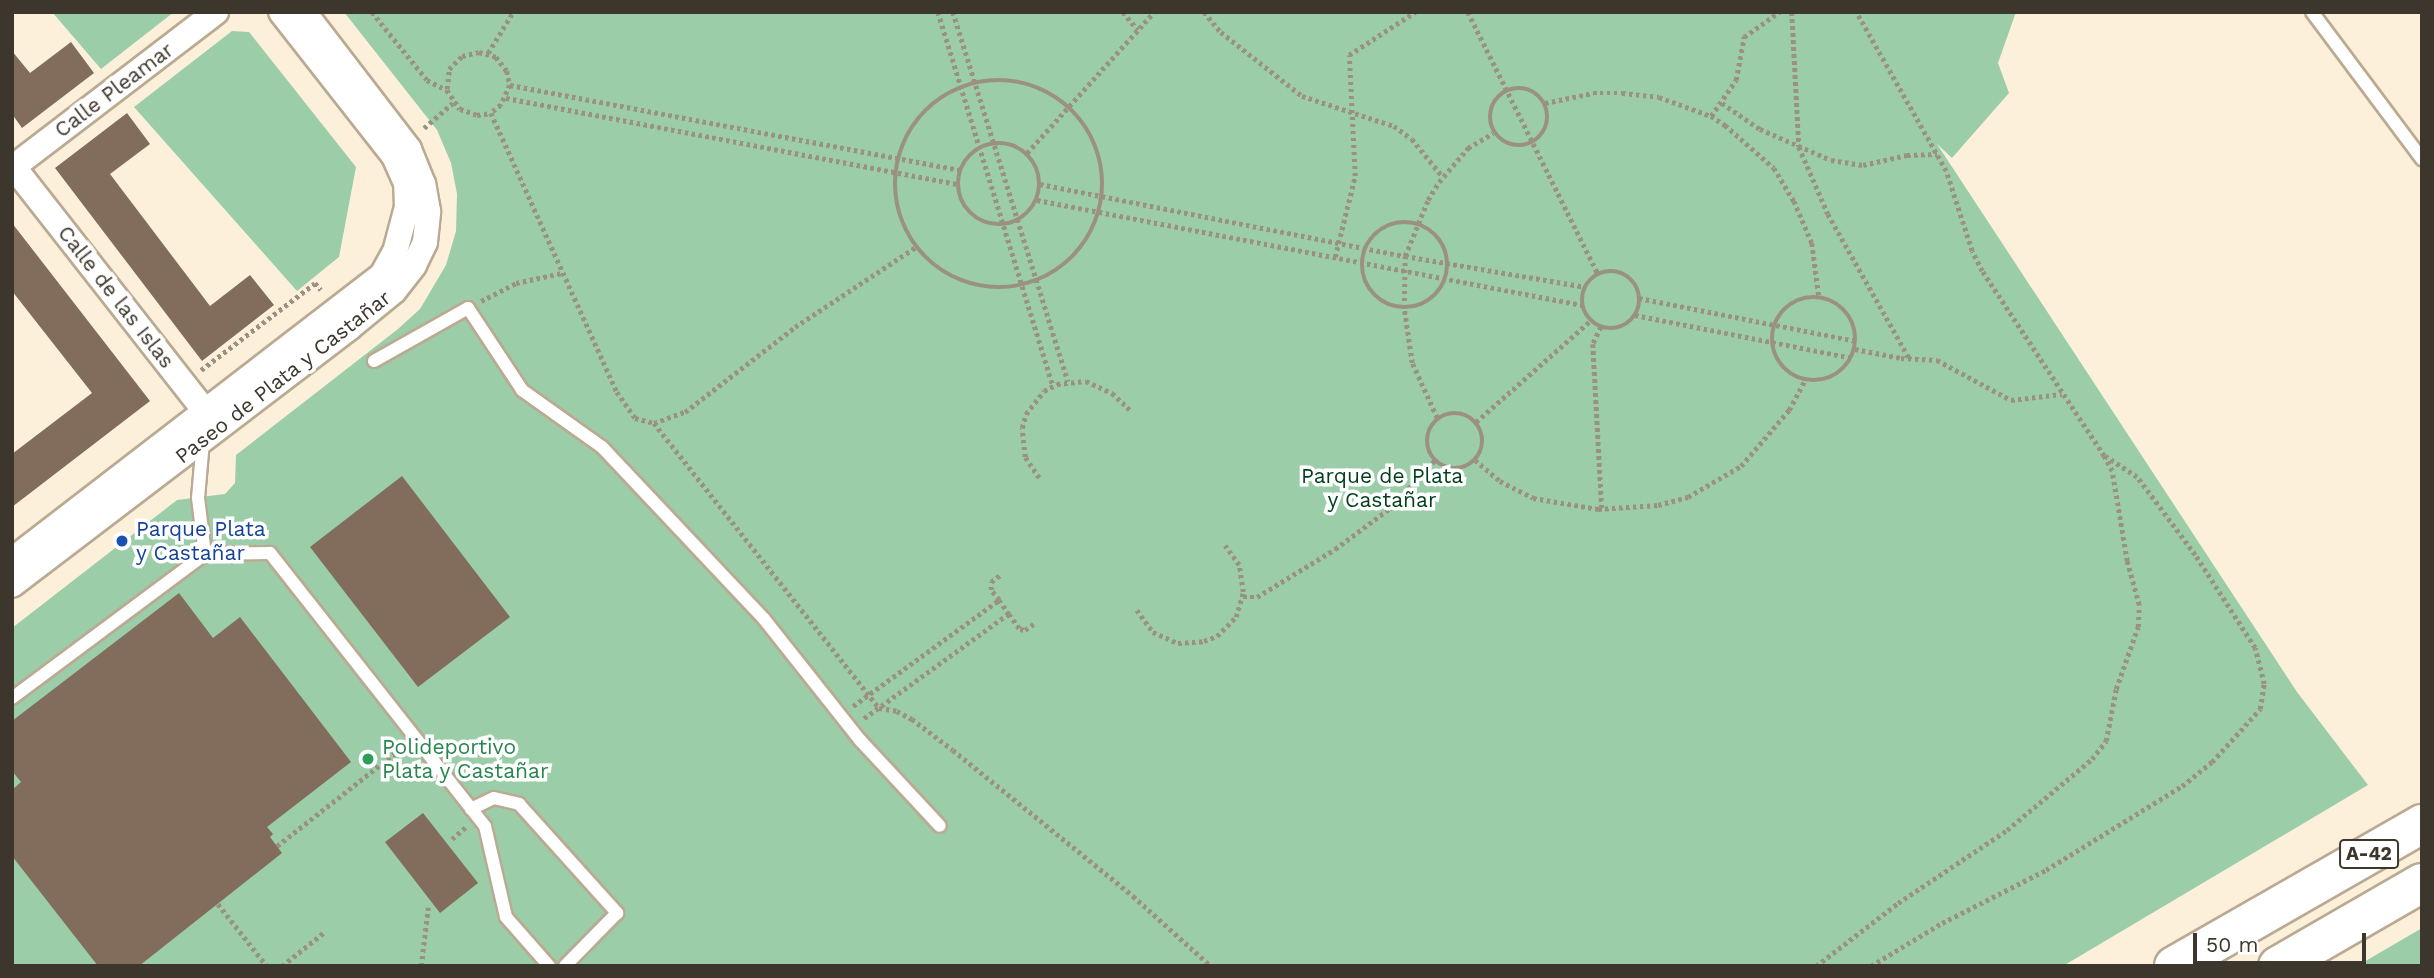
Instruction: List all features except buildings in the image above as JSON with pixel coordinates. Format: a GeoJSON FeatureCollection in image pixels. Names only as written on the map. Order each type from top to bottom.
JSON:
{"type":"FeatureCollection","features":[{"type":"Feature","properties":{"kind":"highway"},"geometry":{"type":"LineString","coordinates":[[2315,884],[2422,815]]}},
{"type":"Feature","properties":{"kind":"highway","name":"A-42"},"geometry":{"type":"LineString","coordinates":[[2174,966],[2422,824]]}},
{"type":"Feature","properties":{"kind":"highway","name":"A-42"},"geometry":{"type":"LineString","coordinates":[[2278,966],[2422,883]]}},
{"type":"Feature","properties":{"kind":"street","name":"Calle Pleamar"},"geometry":{"type":"LineString","coordinates":[[13,167],[216,12]]}},
{"type":"Feature","properties":{"kind":"street","name":"Paseo de Plata y Castañar"},"geometry":{"type":"LineString","coordinates":[[12,585],[209,427],[382,275],[403,230],[407,206],[406,183],[394,156],[281,12]]}},
{"type":"Feature","properties":{"kind":"street","name":"Paseo de Plata y Castañar"},"geometry":{"type":"LineString","coordinates":[[12,560],[209,427],[394,291],[414,265],[425,242],[428,211],[423,184],[409,149],[304,12]]}},
{"type":"Feature","properties":{"kind":"street","name":"Calle de las Islas"},"geometry":{"type":"LineString","coordinates":[[13,167],[209,427]]}},
{"type":"Feature","properties":{"kind":"lane"},"geometry":{"type":"LineString","coordinates":[[2312,12],[2422,159]]}},
{"type":"Feature","properties":{"kind":"lane"},"geometry":{"type":"LineString","coordinates":[[374,361],[468,308],[522,390],[602,447],[764,619],[851,728],[940,826]]}},
{"type":"Feature","properties":{"kind":"lane"},"geometry":{"type":"LineString","coordinates":[[205,554],[198,498],[209,427]]}},
{"type":"Feature","properties":{"kind":"lane"},"geometry":{"type":"LineString","coordinates":[[12,698],[205,554],[270,553],[485,827],[506,917],[549,966]]}},
{"type":"Feature","properties":{"kind":"lane"},"geometry":{"type":"LineString","coordinates":[[471,809],[494,798],[519,804],[617,914],[565,966]]}},
{"type":"Feature","properties":{"kind":"path"},"geometry":{"type":"LineString","coordinates":[[372,12],[427,80],[447,90]]}},
{"type":"Feature","properties":{"kind":"path"},"geometry":{"type":"LineString","coordinates":[[488,53],[513,12]]}},
{"type":"Feature","properties":{"kind":"path"},"geometry":{"type":"LineString","coordinates":[[938,12],[1053,386]]}},
{"type":"Feature","properties":{"kind":"path"},"geometry":{"type":"LineString","coordinates":[[953,12],[1068,382]]}},
{"type":"Feature","properties":{"kind":"path"},"geometry":{"type":"LineString","coordinates":[[1123,12],[1138,30]]}},
{"type":"Feature","properties":{"kind":"path"},"geometry":{"type":"LineString","coordinates":[[1027,153],[1154,12]]}},
{"type":"Feature","properties":{"kind":"path"},"geometry":{"type":"LineString","coordinates":[[1204,12],[1221,32],[1302,96],[1394,126],[1412,139],[1443,177]]}},
{"type":"Feature","properties":{"kind":"path"},"geometry":{"type":"LineString","coordinates":[[1335,257],[1355,176],[1349,55],[1415,12]]}},
{"type":"Feature","properties":{"kind":"path"},"geometry":{"type":"LineString","coordinates":[[1468,12],[1598,274]]}},
{"type":"Feature","properties":{"kind":"path"},"geometry":{"type":"LineString","coordinates":[[1711,116],[1736,80],[1744,37],[1779,12]]}},
{"type":"Feature","properties":{"kind":"path"},"geometry":{"type":"LineString","coordinates":[[1792,12],[1799,147],[1828,214],[1909,358]]}},
{"type":"Feature","properties":{"kind":"path"},"geometry":{"type":"LineString","coordinates":[[1816,966],[1898,903],[2007,830],[2092,759],[2106,741],[2116,689],[2137,627],[2139,605],[2112,471],[1982,271],[1937,154],[1856,12]]}},
{"type":"Feature","properties":{"kind":"path"},"geometry":{"type":"LineString","coordinates":[[470,52],[488,53],[503,63],[510,85],[506,98],[491,113],[468,114],[453,103],[447,90],[447,78],[455,62],[470,52]]}},
{"type":"Feature","properties":{"kind":"path"},"geometry":{"type":"LineString","coordinates":[[1000,80],[1020,82],[1038,88],[1069,107],[1091,137],[1098,154],[1102,172],[1102,196],[1094,227],[1073,258],[1037,281],[1021,286],[992,288],[963,282],[929,262],[916,247],[898,212],[895,172],[916,120],[945,94],[961,87],[1000,80]]}},
{"type":"Feature","properties":{"kind":"path"},"geometry":{"type":"LineString","coordinates":[[510,85],[960,170]]}},
{"type":"Feature","properties":{"kind":"path"},"geometry":{"type":"LineString","coordinates":[[1528,88],[1545,103],[1547,126],[1533,144],[1510,145],[1493,133],[1490,108],[1505,90],[1528,88]]}},
{"type":"Feature","properties":{"kind":"path"},"geometry":{"type":"LineString","coordinates":[[1545,103],[1593,93],[1622,93],[1659,97],[1711,116],[1749,144],[1774,168],[1794,201],[1812,243],[1819,296]]}},
{"type":"Feature","properties":{"kind":"path"},"geometry":{"type":"LineString","coordinates":[[506,98],[957,184]]}},
{"type":"Feature","properties":{"kind":"path"},"geometry":{"type":"LineString","coordinates":[[424,128],[453,103]]}},
{"type":"Feature","properties":{"kind":"path"},"geometry":{"type":"LineString","coordinates":[[1722,103],[1760,129],[1831,160],[1863,165],[1907,155],[1937,154]]}},
{"type":"Feature","properties":{"kind":"path"},"geometry":{"type":"LineString","coordinates":[[491,113],[617,392],[635,418],[654,423],[685,412],[795,327],[916,247]]}},
{"type":"Feature","properties":{"kind":"path"},"geometry":{"type":"LineString","coordinates":[[1437,418],[1412,363],[1404,308],[1405,256],[1418,223],[1443,177],[1468,148],[1493,133]]}},
{"type":"Feature","properties":{"kind":"path"},"geometry":{"type":"LineString","coordinates":[[993,143],[1014,146],[1027,153],[1036,165],[1040,184],[1037,200],[1028,213],[1018,220],[1003,225],[984,223],[971,215],[961,202],[957,184],[960,170],[966,158],[979,148],[993,143]]}},
{"type":"Feature","properties":{"kind":"path"},"geometry":{"type":"LineString","coordinates":[[1040,184],[1405,256],[1586,287]]}},
{"type":"Feature","properties":{"kind":"path"},"geometry":{"type":"LineString","coordinates":[[1037,200],[1582,305]]}},
{"type":"Feature","properties":{"kind":"path"},"geometry":{"type":"LineString","coordinates":[[1418,223],[1439,238],[1448,263],[1446,278],[1431,299],[1404,308],[1377,299],[1364,281],[1361,262],[1364,248],[1370,238],[1388,224],[1418,223]]}},
{"type":"Feature","properties":{"kind":"path"},"geometry":{"type":"LineString","coordinates":[[1610,272],[1631,279],[1639,298],[1635,314],[1623,327],[1601,327],[1590,321],[1582,305],[1586,287],[1598,274],[1610,272]]}},
{"type":"Feature","properties":{"kind":"path"},"geometry":{"type":"LineString","coordinates":[[468,308],[516,283],[562,273]]}},
{"type":"Feature","properties":{"kind":"path"},"geometry":{"type":"LineString","coordinates":[[200,371],[315,283],[321,290]]}},
{"type":"Feature","properties":{"kind":"path"},"geometry":{"type":"LineString","coordinates":[[1819,296],[1831,299],[1848,313],[1857,341],[1852,358],[1840,373],[1831,378],[1805,380],[1781,365],[1772,342],[1774,325],[1788,305],[1819,296]]}},
{"type":"Feature","properties":{"kind":"path"},"geometry":{"type":"LineString","coordinates":[[1639,298],[1857,341]]}},
{"type":"Feature","properties":{"kind":"path"},"geometry":{"type":"LineString","coordinates":[[1635,314],[1852,358]]}},
{"type":"Feature","properties":{"kind":"path"},"geometry":{"type":"LineString","coordinates":[[1476,422],[1590,321]]}},
{"type":"Feature","properties":{"kind":"path"},"geometry":{"type":"LineString","coordinates":[[1601,327],[1593,344],[1602,509]]}},
{"type":"Feature","properties":{"kind":"path"},"geometry":{"type":"LineString","coordinates":[[1855,349],[1937,360],[2011,400],[2062,394]]}},
{"type":"Feature","properties":{"kind":"path"},"geometry":{"type":"LineString","coordinates":[[1475,460],[1500,481],[1533,498],[1602,509],[1628,509],[1688,497],[1741,467],[1789,410],[1805,380]]}},
{"type":"Feature","properties":{"kind":"path"},"geometry":{"type":"LineString","coordinates":[[1039,478],[1025,457],[1022,428],[1033,401],[1053,386],[1086,381],[1100,385],[1129,410]]}},
{"type":"Feature","properties":{"kind":"path"},"geometry":{"type":"LineString","coordinates":[[1457,413],[1476,422],[1483,444],[1475,460],[1459,469],[1446,468],[1434,461],[1426,447],[1427,431],[1437,418],[1457,413]]}},
{"type":"Feature","properties":{"kind":"path"},"geometry":{"type":"LineString","coordinates":[[654,423],[879,708],[897,711],[912,719],[953,750],[1133,896],[1211,966]]}},
{"type":"Feature","properties":{"kind":"path"},"geometry":{"type":"LineString","coordinates":[[1871,966],[1942,923],[2046,870],[2182,786],[2212,762],[2260,709],[2264,684],[2255,648],[2194,555],[2137,477],[2104,456]]}},
{"type":"Feature","properties":{"kind":"path"},"geometry":{"type":"LineString","coordinates":[[1242,597],[1257,597],[1335,549],[1389,509],[1434,461]]}},
{"type":"Feature","properties":{"kind":"path"},"geometry":{"type":"LineString","coordinates":[[1137,610],[1153,632],[1178,643],[1191,643],[1217,636],[1236,617],[1242,597],[1239,565],[1225,546]]}},
{"type":"Feature","properties":{"kind":"path"},"geometry":{"type":"LineString","coordinates":[[1000,575],[991,582],[991,590],[1020,629],[1026,630],[1035,623]]}},
{"type":"Feature","properties":{"kind":"path"},"geometry":{"type":"LineString","coordinates":[[841,715],[999,600]]}},
{"type":"Feature","properties":{"kind":"path"},"geometry":{"type":"LineString","coordinates":[[851,728],[1009,614]]}},
{"type":"Feature","properties":{"kind":"path"},"geometry":{"type":"LineString","coordinates":[[277,846],[415,736]]}},
{"type":"Feature","properties":{"kind":"path"},"geometry":{"type":"LineString","coordinates":[[218,904],[267,966]]}},
{"type":"Feature","properties":{"kind":"path"},"geometry":{"type":"LineString","coordinates":[[421,966],[428,907]]}},
{"type":"Feature","properties":{"kind":"path"},"geometry":{"type":"LineString","coordinates":[[282,966],[323,933]]}},
{"type":"Feature","properties":{"kind":"green space"},"geometry":{"type":"Polygon","coordinates":[[[52,12],[174,12],[101,69],[52,12]]]}},
{"type":"Feature","properties":{"kind":"green space","name":"Parque de Plata y Castañar"},"geometry":{"type":"Polygon","coordinates":[[[344,12],[2016,12],[1998,63],[2009,93],[1952,158],[1937,144],[2297,692],[2368,785],[2063,966],[12,966],[12,628],[177,500],[225,494],[235,483],[236,455],[398,329],[420,309],[446,265],[456,231],[457,194],[451,163],[437,130],[344,12]]]}},
{"type":"Feature","properties":{"kind":"green space"},"geometry":{"type":"Polygon","coordinates":[[[232,31],[249,32],[356,167],[339,257],[297,291],[134,107],[232,31]]]}},
{"type":"Feature","properties":{"kind":"green space"},"geometry":{"type":"Polygon","coordinates":[[[2422,928],[2422,966],[2357,966],[2422,928]]]}},
{"type":"Feature","properties":{"kind":"place","name":"Parque Plata y Castañar"},"geometry":{"type":"Point","coordinates":[122,541]}},
{"type":"Feature","properties":{"kind":"place","name":"Polideportivo Plata y Castañar"},"geometry":{"type":"Point","coordinates":[368,759]}}]}
